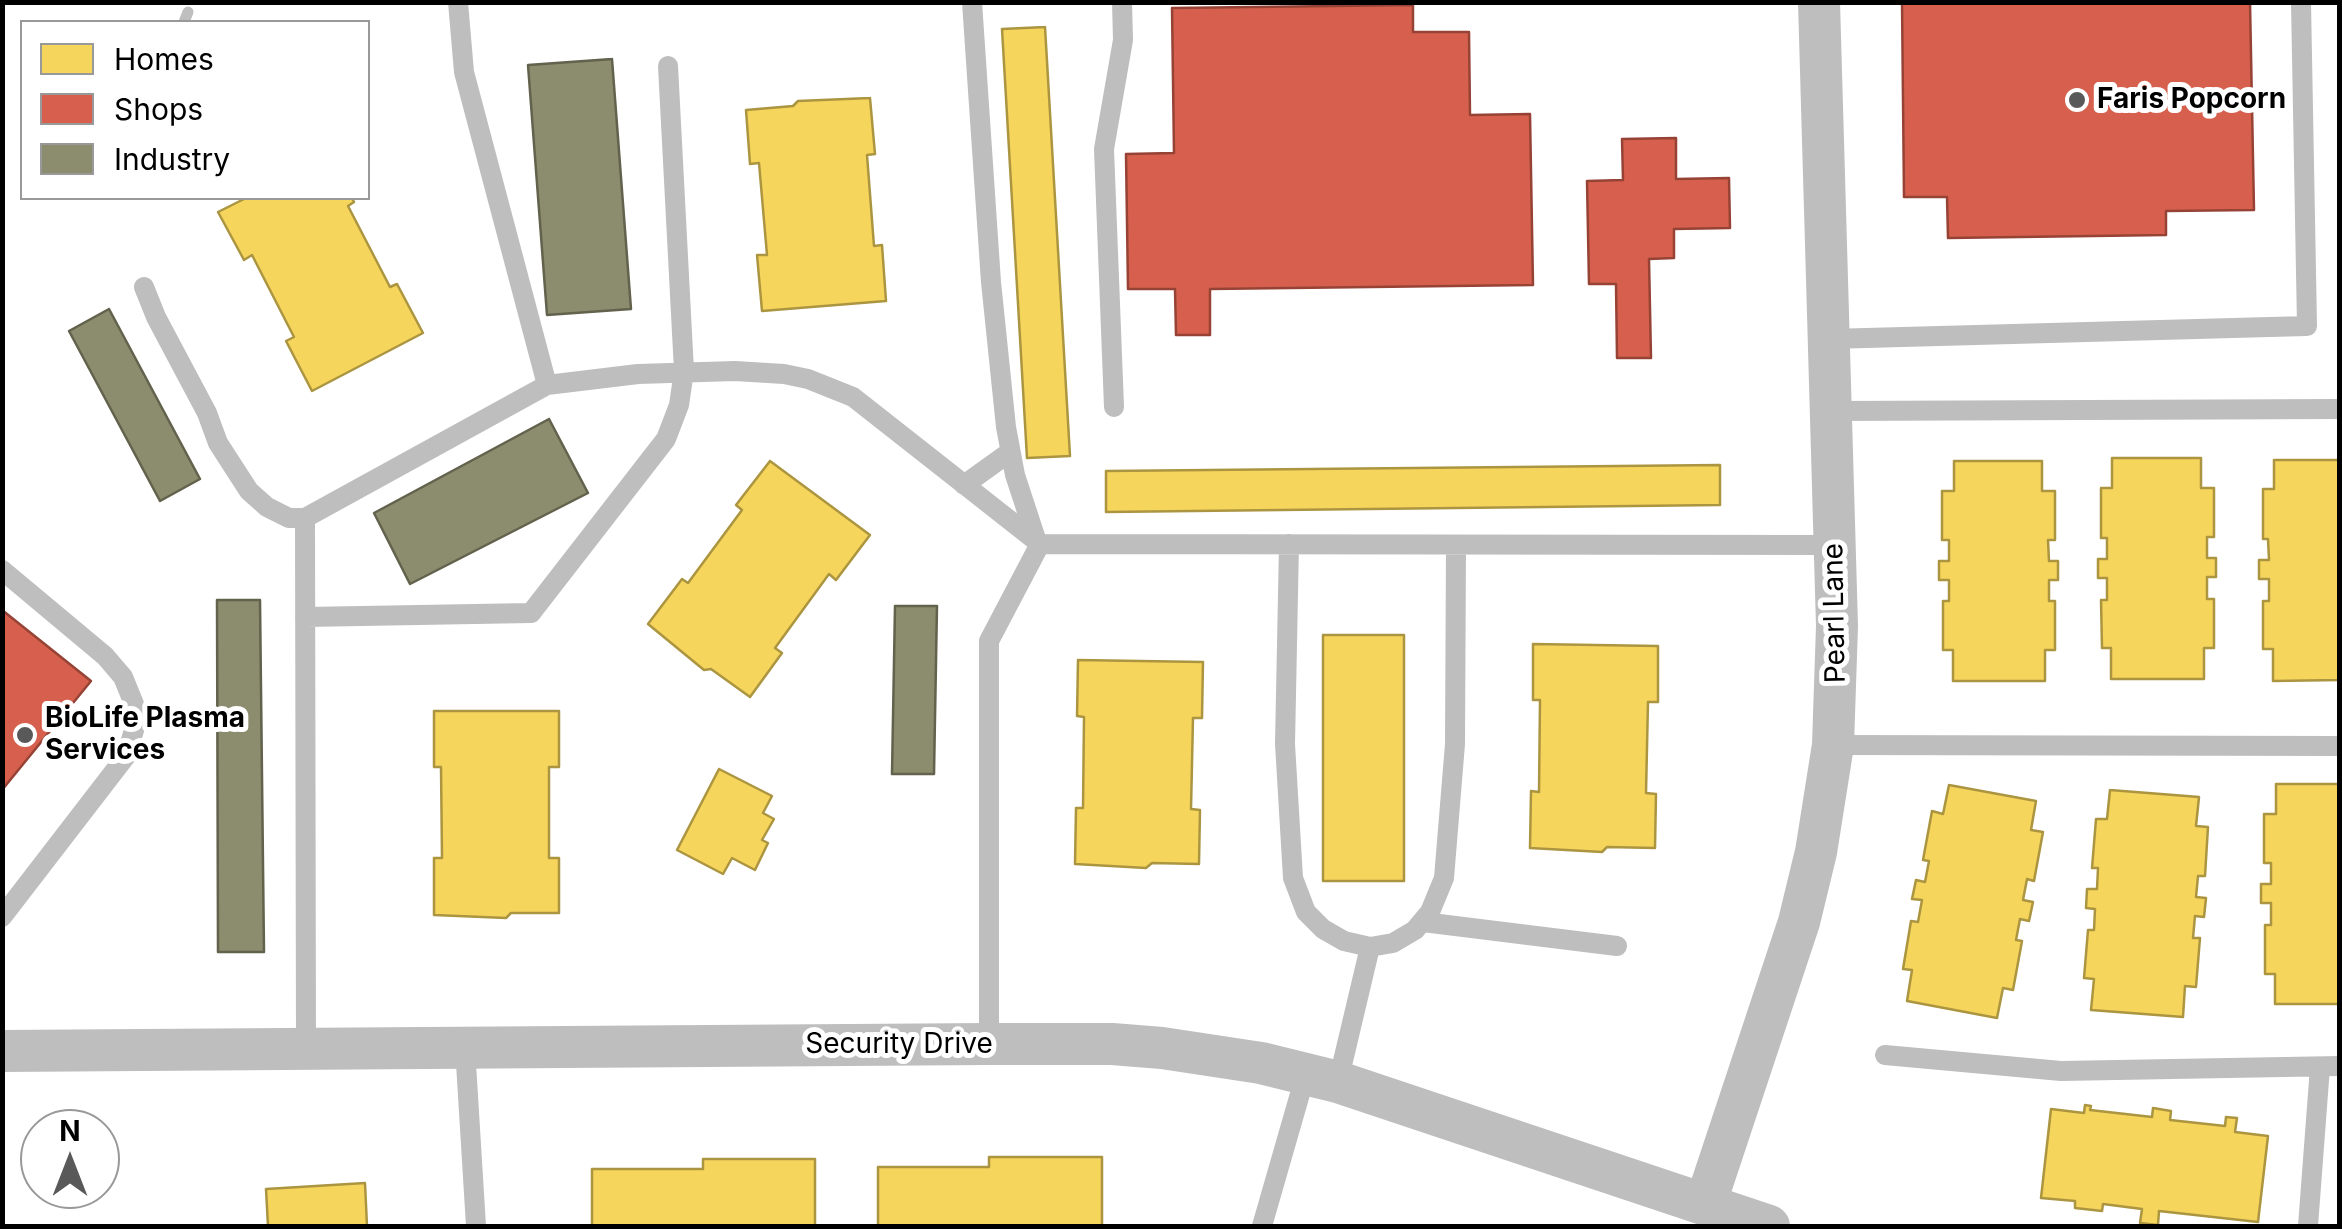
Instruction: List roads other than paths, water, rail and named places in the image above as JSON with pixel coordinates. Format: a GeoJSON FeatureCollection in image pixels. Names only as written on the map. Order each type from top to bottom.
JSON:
{"type":"FeatureCollection","features":[{"type":"Feature","properties":{"kind":"street","name":"Pearl Lane"},"geometry":{"type":"LineString","coordinates":[[1705,1205],[1799,922],[1816,852],[1832,745],[1837,674],[1835,545],[1819,2]]}},
{"type":"Feature","properties":{"kind":"street","name":"Security Drive"},"geometry":{"type":"LineString","coordinates":[[2,1051],[989,1044],[1162,1048],[1245,1060],[1322,1078],[1769,1226]]}},
{"type":"Feature","properties":{"kind":"lane"},"geometry":{"type":"LineString","coordinates":[[458,2],[464,72],[547,385]]}},
{"type":"Feature","properties":{"kind":"lane"},"geometry":{"type":"LineString","coordinates":[[972,2],[991,282],[1010,452],[1025,510],[1040,544]]}},
{"type":"Feature","properties":{"kind":"lane"},"geometry":{"type":"LineString","coordinates":[[1114,407],[1104,149],[1122,40],[1122,2]]}},
{"type":"Feature","properties":{"kind":"lane"},"geometry":{"type":"LineString","coordinates":[[1830,339],[2308,326],[2301,2]]}},
{"type":"Feature","properties":{"kind":"lane"},"geometry":{"type":"LineString","coordinates":[[305,617],[532,612],[666,438],[680,404],[684,371],[668,66]]}},
{"type":"Feature","properties":{"kind":"lane"},"geometry":{"type":"LineString","coordinates":[[144,287],[218,443],[249,491],[278,514],[304,518],[547,385],[684,371],[784,374],[831,386],[852,397],[1040,544],[1835,545]]}},
{"type":"Feature","properties":{"kind":"lane"},"geometry":{"type":"LineString","coordinates":[[1832,411],[2340,409]]}},
{"type":"Feature","properties":{"kind":"lane"},"geometry":{"type":"LineString","coordinates":[[964,485],[1010,452]]}},
{"type":"Feature","properties":{"kind":"lane"},"geometry":{"type":"LineString","coordinates":[[304,518],[306,1048]]}},
{"type":"Feature","properties":{"kind":"lane"},"geometry":{"type":"LineString","coordinates":[[989,1044],[989,641],[1040,544]]}},
{"type":"Feature","properties":{"kind":"lane"},"geometry":{"type":"LineString","coordinates":[[1290,544],[1285,727],[1292,878],[1306,912],[1322,929],[1344,941],[1370,947],[1394,942],[1423,922],[1444,878],[1458,684],[1456,545]]}},
{"type":"Feature","properties":{"kind":"lane"},"geometry":{"type":"LineString","coordinates":[[2,570],[105,656],[123,677],[134,704],[135,727],[126,756],[2,917]]}},
{"type":"Feature","properties":{"kind":"lane"},"geometry":{"type":"LineString","coordinates":[[1832,745],[2340,746]]}},
{"type":"Feature","properties":{"kind":"lane"},"geometry":{"type":"LineString","coordinates":[[1423,922],[1617,946]]}},
{"type":"Feature","properties":{"kind":"lane"},"geometry":{"type":"LineString","coordinates":[[1262,1226],[1370,947]]}},
{"type":"Feature","properties":{"kind":"lane"},"geometry":{"type":"LineString","coordinates":[[465,1047],[476,1226]]}},
{"type":"Feature","properties":{"kind":"lane"},"geometry":{"type":"LineString","coordinates":[[1886,1055],[2061,1071],[2330,1067],[2308,1226]]}},
{"type":"Feature","properties":{"kind":"waterway"},"geometry":{"type":"LineString","coordinates":[[185,20],[188,12]]}},
{"type":"Feature","properties":{"kind":"place","name":"Faris Popcorn"},"geometry":{"type":"Point","coordinates":[2077,100]}},
{"type":"Feature","properties":{"kind":"place","name":"BioLife Plasma Services"},"geometry":{"type":"Point","coordinates":[25,735]}}]}
